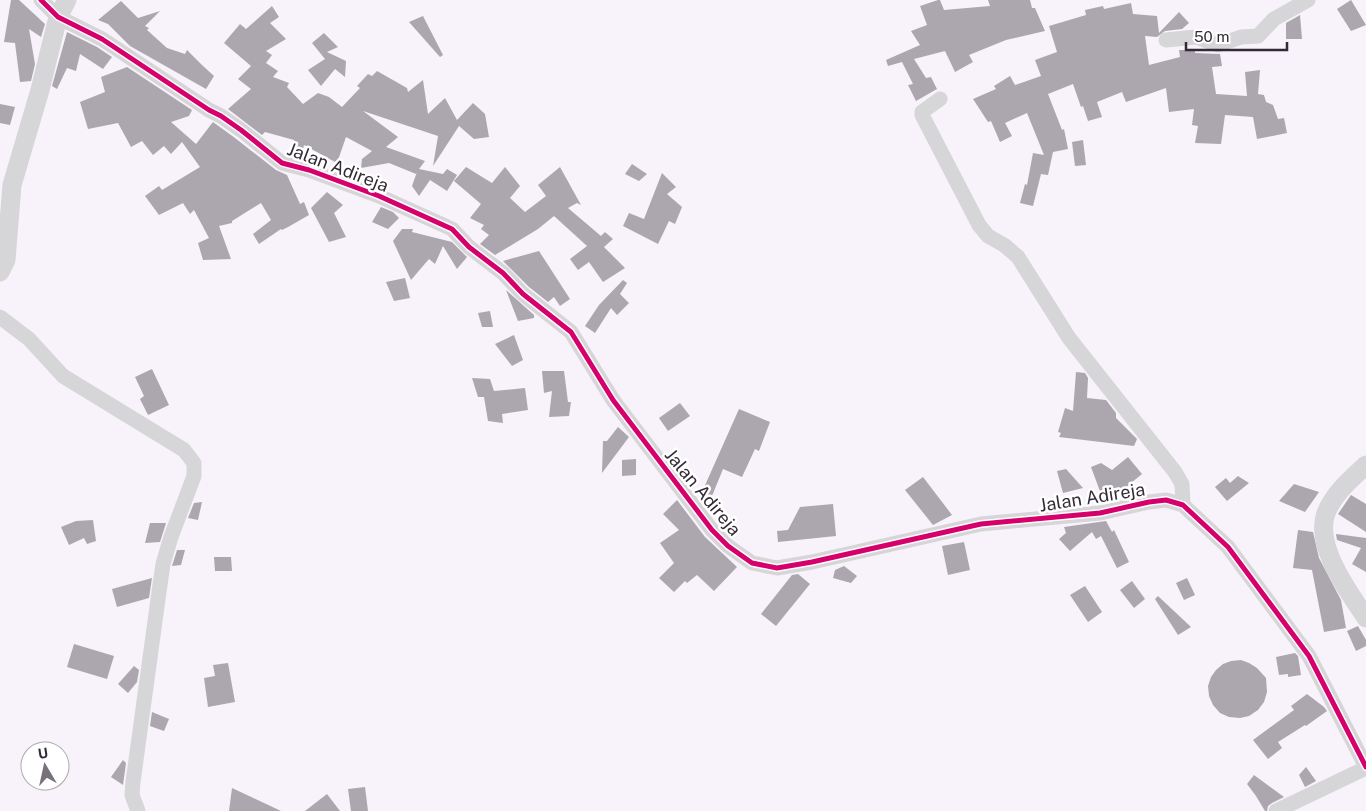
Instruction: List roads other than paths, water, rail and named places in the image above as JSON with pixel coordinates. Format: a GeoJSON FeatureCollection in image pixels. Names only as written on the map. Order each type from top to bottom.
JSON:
{"type":"FeatureCollection","features":[{"type":"Feature","properties":{"kind":"street","name":"Jalan Adireja"},"geometry":{"type":"LineString","coordinates":[[41,0],[62,8],[102,39],[221,116],[282,164],[309,170],[379,196],[452,229],[469,247],[503,273],[524,294],[571,332],[613,400],[712,530],[728,546],[752,563],[764,567],[777,568],[812,562],[981,524],[1100,513],[1166,500],[1183,505]]}},
{"type":"Feature","properties":{"kind":"street"},"geometry":{"type":"LineString","coordinates":[[1166,40],[1196,37],[1218,45],[1241,37],[1258,36],[1274,19],[1308,0]]}},
{"type":"Feature","properties":{"kind":"street"},"geometry":{"type":"LineString","coordinates":[[0,272],[6,260],[12,185],[62,8]]}},
{"type":"Feature","properties":{"kind":"street"},"geometry":{"type":"LineString","coordinates":[[940,99],[926,108],[922,115],[979,225],[988,236],[1004,245],[1018,258],[1069,338],[1175,472],[1182,484],[1183,505],[1228,547],[1309,656],[1366,767],[1276,811]]}},
{"type":"Feature","properties":{"kind":"street"},"geometry":{"type":"LineString","coordinates":[[0,317],[29,339],[63,376],[184,450],[194,463],[194,476],[163,564],[133,782],[132,795],[138,811]]}},
{"type":"Feature","properties":{"kind":"street"},"geometry":{"type":"LineString","coordinates":[[1366,466],[1342,488],[1326,513],[1324,534],[1332,563],[1366,618]]}}]}
